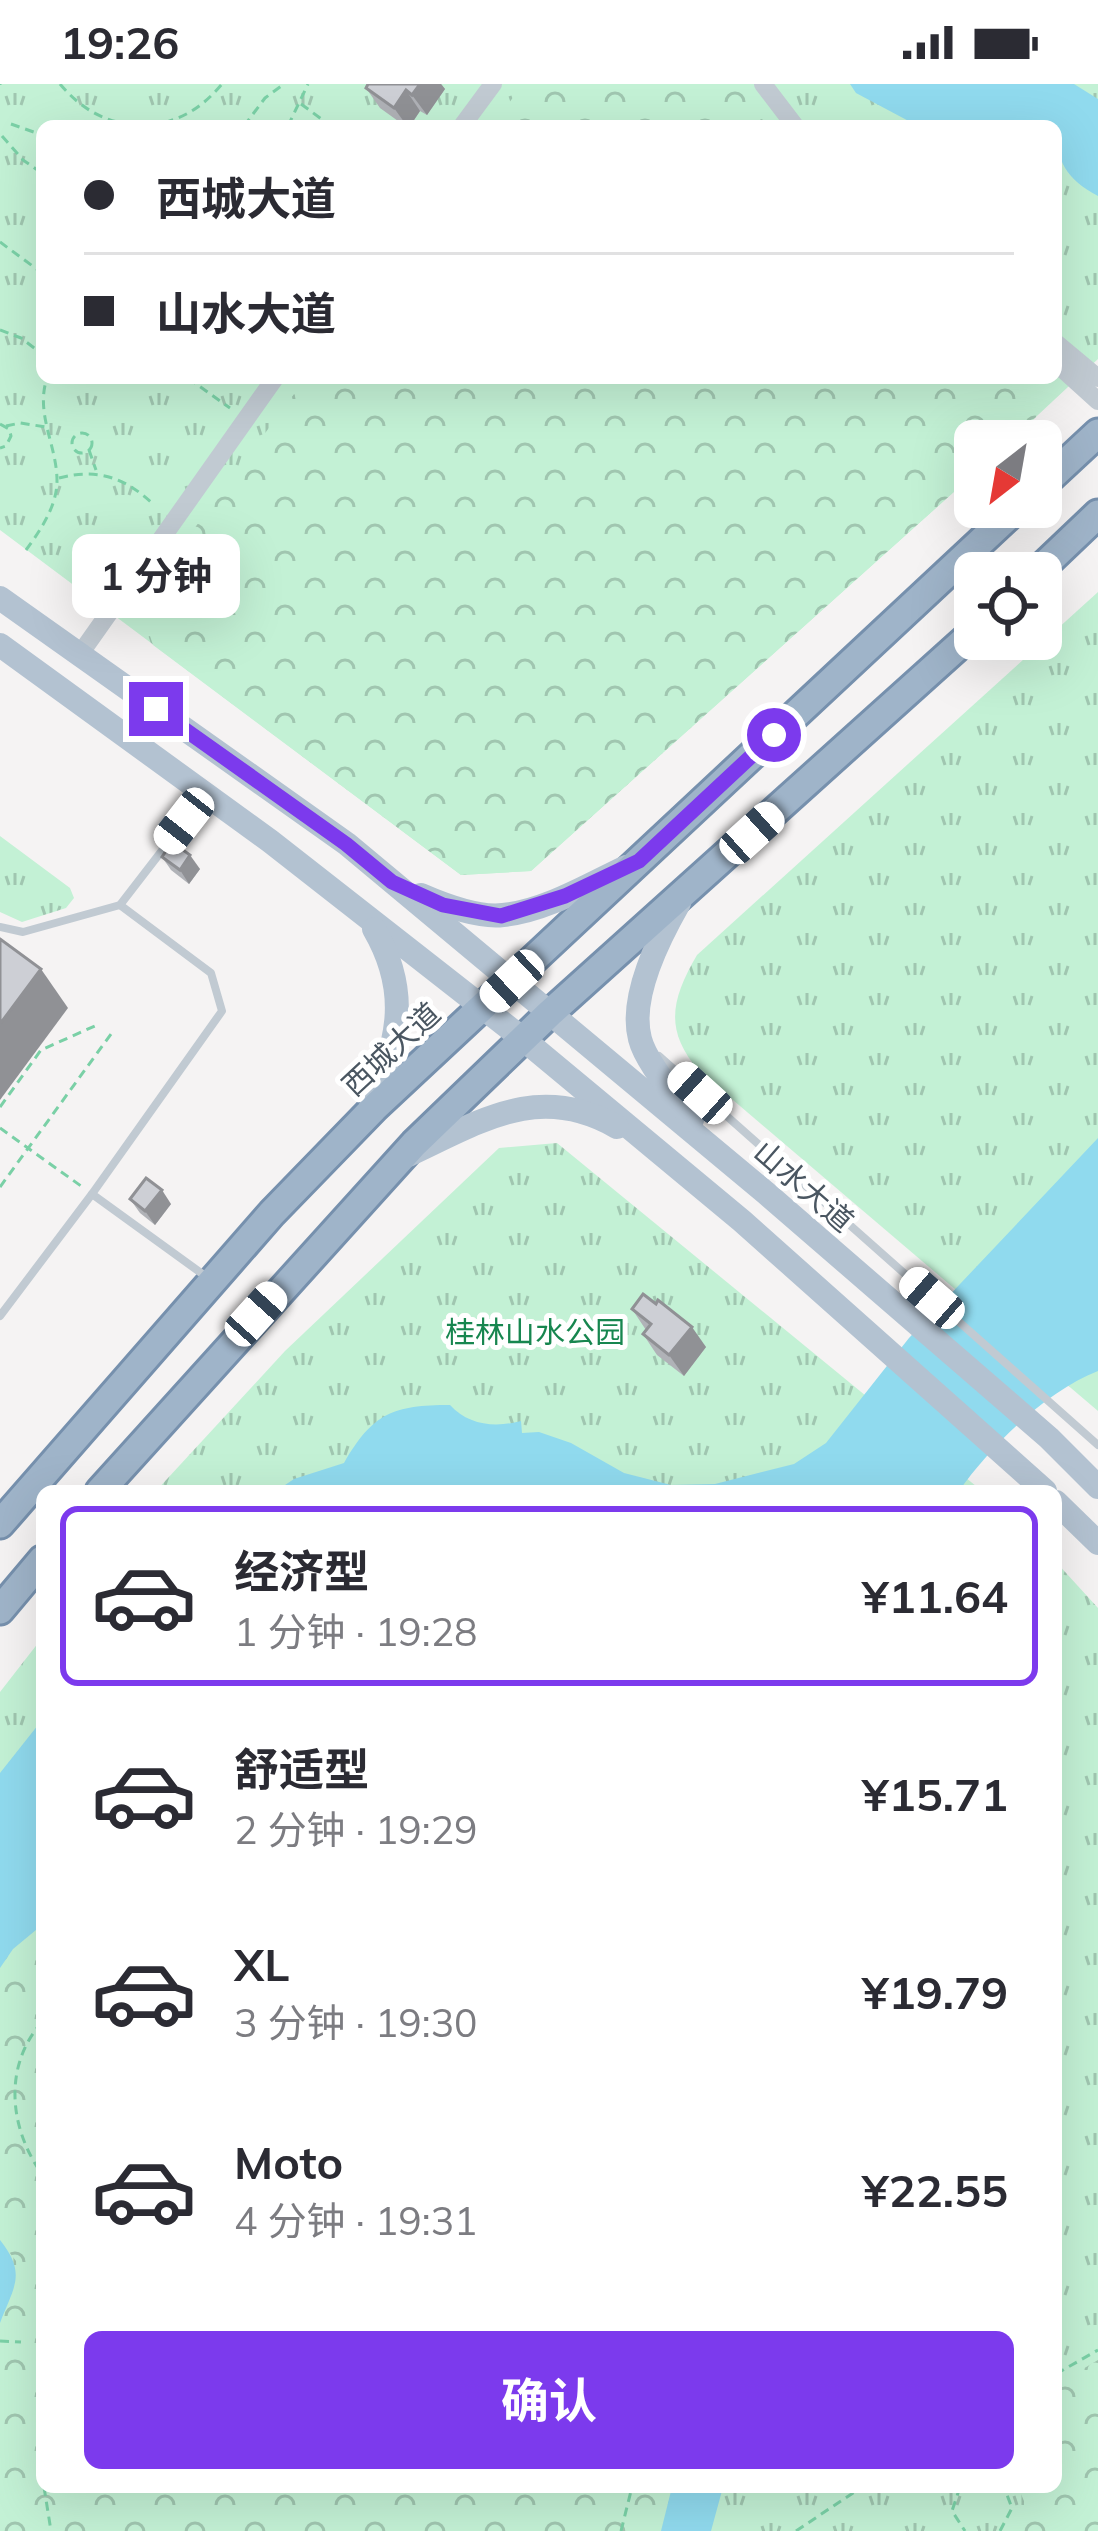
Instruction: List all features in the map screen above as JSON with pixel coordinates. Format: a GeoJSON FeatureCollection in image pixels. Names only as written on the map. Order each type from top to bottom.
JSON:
{"type":"FeatureCollection","features":[{"type":"Feature","properties":{"kind":"highway"},"geometry":{"type":"LineString","coordinates":[[1062,466],[1098,433]]}},
{"type":"Feature","properties":{"kind":"highway"},"geometry":{"type":"LineString","coordinates":[[1058,552],[1098,514]]}},
{"type":"Feature","properties":{"kind":"highway","name":"西城大道"},"geometry":{"type":"LineString","coordinates":[[0,1524],[212,1281],[368,1114],[996,528]]}},
{"type":"Feature","properties":{"kind":"highway"},"geometry":{"type":"LineString","coordinates":[[105,1485],[401,1158],[550,1013],[954,650]]}},
{"type":"Feature","properties":{"kind":"highway"},"geometry":{"type":"LineString","coordinates":[[0,1610],[36,1567]]}},
{"type":"Feature","properties":{"kind":"main road","name":"山水大道"},"geometry":{"type":"LineString","coordinates":[[0,598],[328,831],[392,882],[711,1147],[1031,1423],[1098,1487]]}},
{"type":"Feature","properties":{"kind":"main road"},"geometry":{"type":"LineString","coordinates":[[0,645],[206,794],[523,1040],[742,1222],[1038,1485]]}},
{"type":"Feature","properties":{"kind":"main road"},"geometry":{"type":"LineString","coordinates":[[392,882],[443,905],[501,916],[565,896],[639,861]]}},
{"type":"Feature","properties":{"kind":"main road"},"geometry":{"type":"LineString","coordinates":[[684,894],[661,935],[641,991],[640,1039],[711,1147]]}},
{"type":"Feature","properties":{"kind":"main road"},"geometry":{"type":"LineString","coordinates":[[367,916],[391,958],[400,1012],[388,1066],[368,1114]]}},
{"type":"Feature","properties":{"kind":"main road"},"geometry":{"type":"LineString","coordinates":[[401,1158],[512,1108],[547,1105],[602,1119],[654,1149]]}},
{"type":"Feature","properties":{"kind":"main road"},"geometry":{"type":"LineString","coordinates":[[1062,1508],[1098,1543]]}},
{"type":"Feature","properties":{"kind":"street"},"geometry":{"type":"LineString","coordinates":[[466,120],[493,84]]}},
{"type":"Feature","properties":{"kind":"street"},"geometry":{"type":"LineString","coordinates":[[752,84],[779,120]]}},
{"type":"Feature","properties":{"kind":"street"},"geometry":{"type":"LineString","coordinates":[[763,84],[791,120]]}},
{"type":"Feature","properties":{"kind":"street"},"geometry":{"type":"LineString","coordinates":[[1062,349],[1098,378]]}},
{"type":"Feature","properties":{"kind":"street"},"geometry":{"type":"LineString","coordinates":[[1062,368],[1098,401]]}},
{"type":"Feature","properties":{"kind":"street"},"geometry":{"type":"LineString","coordinates":[[80,654],[270,384]]}},
{"type":"Feature","properties":{"kind":"lane"},"geometry":{"type":"LineString","coordinates":[[0,927],[23,932],[120,905],[206,794]]}},
{"type":"Feature","properties":{"kind":"lane"},"geometry":{"type":"LineString","coordinates":[[0,1316],[222,1011],[211,974],[120,905]]}},
{"type":"Feature","properties":{"kind":"lane"},"geometry":{"type":"LineString","coordinates":[[640,1039],[1098,1445]]}},
{"type":"Feature","properties":{"kind":"lane"},"geometry":{"type":"LineString","coordinates":[[92,1194],[212,1281]]}},
{"type":"Feature","properties":{"kind":"path"},"geometry":{"type":"LineString","coordinates":[[60,84],[83,108],[106,120]]}},
{"type":"Feature","properties":{"kind":"path"},"geometry":{"type":"LineString","coordinates":[[178,120],[206,104],[222,84]]}},
{"type":"Feature","properties":{"kind":"path"},"geometry":{"type":"LineString","coordinates":[[248,120],[265,98],[284,84]]}},
{"type":"Feature","properties":{"kind":"path"},"geometry":{"type":"LineString","coordinates":[[291,120],[308,84]]}},
{"type":"Feature","properties":{"kind":"path"},"geometry":{"type":"LineString","coordinates":[[299,104],[322,120]]}},
{"type":"Feature","properties":{"kind":"path"},"geometry":{"type":"LineString","coordinates":[[10,124],[36,133]]}},
{"type":"Feature","properties":{"kind":"path"},"geometry":{"type":"LineString","coordinates":[[2,136],[36,169]]}},
{"type":"Feature","properties":{"kind":"path"},"geometry":{"type":"LineString","coordinates":[[0,242],[36,269]]}},
{"type":"Feature","properties":{"kind":"path"},"geometry":{"type":"LineString","coordinates":[[0,330],[36,349]]}},
{"type":"Feature","properties":{"kind":"path"},"geometry":{"type":"LineString","coordinates":[[26,550],[47,516],[57,478],[41,407],[46,384]]}},
{"type":"Feature","properties":{"kind":"path"},"geometry":{"type":"LineString","coordinates":[[196,384],[244,419]]}},
{"type":"Feature","properties":{"kind":"path"},"geometry":{"type":"LineString","coordinates":[[0,448],[11,440],[3,425],[47,428]]}},
{"type":"Feature","properties":{"kind":"path"},"geometry":{"type":"LineString","coordinates":[[89,450],[97,471]]}},
{"type":"Feature","properties":{"kind":"path"},"geometry":{"type":"LineString","coordinates":[[57,478],[97,471],[129,484],[154,505]]}},
{"type":"Feature","properties":{"kind":"path"},"geometry":{"type":"LineString","coordinates":[[0,1107],[41,1050],[98,1025]]}},
{"type":"Feature","properties":{"kind":"path"},"geometry":{"type":"LineString","coordinates":[[0,1187],[111,1034]]}},
{"type":"Feature","properties":{"kind":"path"},"geometry":{"type":"LineString","coordinates":[[0,1128],[92,1194]]}},
{"type":"Feature","properties":{"kind":"path"},"geometry":{"type":"LineString","coordinates":[[36,2031],[19,2055],[14,2105],[20,2133],[36,2163]]}},
{"type":"Feature","properties":{"kind":"path"},"geometry":{"type":"LineString","coordinates":[[0,2341],[21,2342]]}},
{"type":"Feature","properties":{"kind":"path"},"geometry":{"type":"LineString","coordinates":[[1062,2371],[1098,2350]]}},
{"type":"Feature","properties":{"kind":"path"},"geometry":{"type":"LineString","coordinates":[[45,2493],[51,2531]]}},
{"type":"Feature","properties":{"kind":"path"},"geometry":{"type":"LineString","coordinates":[[622,2531],[631,2493]]}},
{"type":"Feature","properties":{"kind":"path"},"geometry":{"type":"LineString","coordinates":[[796,2531],[853,2493]]}},
{"type":"Feature","properties":{"kind":"path"},"geometry":{"type":"LineString","coordinates":[[958,2493],[952,2511],[964,2531]]}},
{"type":"Feature","properties":{"kind":"path"},"geometry":{"type":"LineString","coordinates":[[1000,2531],[1012,2508],[1006,2493]]}},
{"type":"Feature","properties":{"kind":"green space"},"geometry":{"type":"Polygon","coordinates":[[[0,84],[1098,84],[1098,359],[1033,420],[954,420],[954,492],[531,871],[461,875],[0,530],[0,84]]]}},
{"type":"Feature","properties":{"kind":"green space"},"geometry":{"type":"Polygon","coordinates":[[[523,84],[737,84],[763,120],[496,120],[523,84]]]}},
{"type":"Feature","properties":{"kind":"green space"},"geometry":{"type":"Polygon","coordinates":[[[302,384],[1039,384],[1033,420],[954,420],[954,492],[531,871],[461,875],[153,645],[139,603],[302,384]]]}},
{"type":"Feature","properties":{"kind":"green space"},"geometry":{"type":"Polygon","coordinates":[[[1098,592],[1098,1411],[699,1071],[680,1042],[675,1014],[681,986],[697,955],[1023,660],[1062,660],[1062,625],[1098,592]]]}},
{"type":"Feature","properties":{"kind":"green space"},"geometry":{"type":"Polygon","coordinates":[[[0,836],[70,888],[74,898],[66,908],[22,922],[0,912],[0,836]]]}},
{"type":"Feature","properties":{"kind":"green space","name":"桂林山水公园"},"geometry":{"type":"Polygon","coordinates":[[[557,1143],[975,1485],[162,1485],[285,1351],[499,1148],[557,1143]]]}},
{"type":"Feature","properties":{"kind":"green space"},"geometry":{"type":"Polygon","coordinates":[[[1062,1569],[1098,1608],[1098,2531],[0,2531],[0,1692],[36,1646],[36,2493],[1062,2493],[1062,1569]]]}},
{"type":"Feature","properties":{"kind":"green space"},"geometry":{"type":"Polygon","coordinates":[[[36,1930],[36,2493],[670,2493],[661,2531],[0,2531],[0,2323],[17,2278],[16,2261],[0,2240],[0,1968],[13,1949],[36,1930]]]}},
{"type":"Feature","properties":{"kind":"green space"},"geometry":{"type":"Polygon","coordinates":[[[1098,2360],[1098,2531],[1024,2531],[1021,2493],[1062,2493],[1062,2381],[1098,2360]]]}},
{"type":"Feature","properties":{"kind":"water"},"geometry":{"type":"Polygon","coordinates":[[[850,84],[1074,84],[1098,99],[1098,196],[1065,168],[1062,120],[907,120],[856,93],[850,84]]]}},
{"type":"Feature","properties":{"kind":"water"},"geometry":{"type":"Polygon","coordinates":[[[1098,1138],[1098,1371],[1059,1392],[1021,1422],[964,1485],[671,1485],[715,1484],[794,1464],[826,1443],[909,1338],[1098,1138]]]}},
{"type":"Feature","properties":{"kind":"water"},"geometry":{"type":"Polygon","coordinates":[[[430,1405],[450,1405],[482,1423],[521,1421],[522,1433],[539,1432],[571,1443],[624,1473],[671,1485],[285,1485],[344,1463],[365,1433],[386,1415],[430,1405]]]}},
{"type":"Feature","properties":{"kind":"water"},"geometry":{"type":"Polygon","coordinates":[[[36,1728],[36,1930],[13,1949],[0,1968],[0,1773],[36,1728]]]}},
{"type":"Feature","properties":{"kind":"water"},"geometry":{"type":"Polygon","coordinates":[[[0,2240],[16,2271],[0,2323],[0,2240]]]}},
{"type":"Feature","properties":{"kind":"water"},"geometry":{"type":"Polygon","coordinates":[[[670,2493],[721,2493],[711,2531],[661,2531],[670,2493]]]}},
{"type":"Feature","properties":{"kind":"building"},"geometry":{"type":"Polygon","coordinates":[[[368,84],[420,84],[412,95],[406,90],[394,108],[366,88],[368,84]]]}},
{"type":"Feature","properties":{"kind":"building"},"geometry":{"type":"Polygon","coordinates":[[[172,842],[190,855],[180,870],[162,857],[172,842]]]}},
{"type":"Feature","properties":{"kind":"building"},"geometry":{"type":"Polygon","coordinates":[[[0,939],[41,969],[0,1024],[0,939]]]}},
{"type":"Feature","properties":{"kind":"building"},"geometry":{"type":"Polygon","coordinates":[[[146,1178],[162,1190],[145,1211],[130,1199],[146,1178]]]}},
{"type":"Feature","properties":{"kind":"building"},"geometry":{"type":"Polygon","coordinates":[[[643,1294],[692,1327],[669,1355],[643,1334],[651,1324],[632,1309],[643,1294]]]}},
{"type":"Feature","properties":{"kind":"route"},"geometry":{"type":"LineString","coordinates":[[156,709],[392,882],[443,905],[501,916],[565,896],[639,861],[774,735]]}}]}
